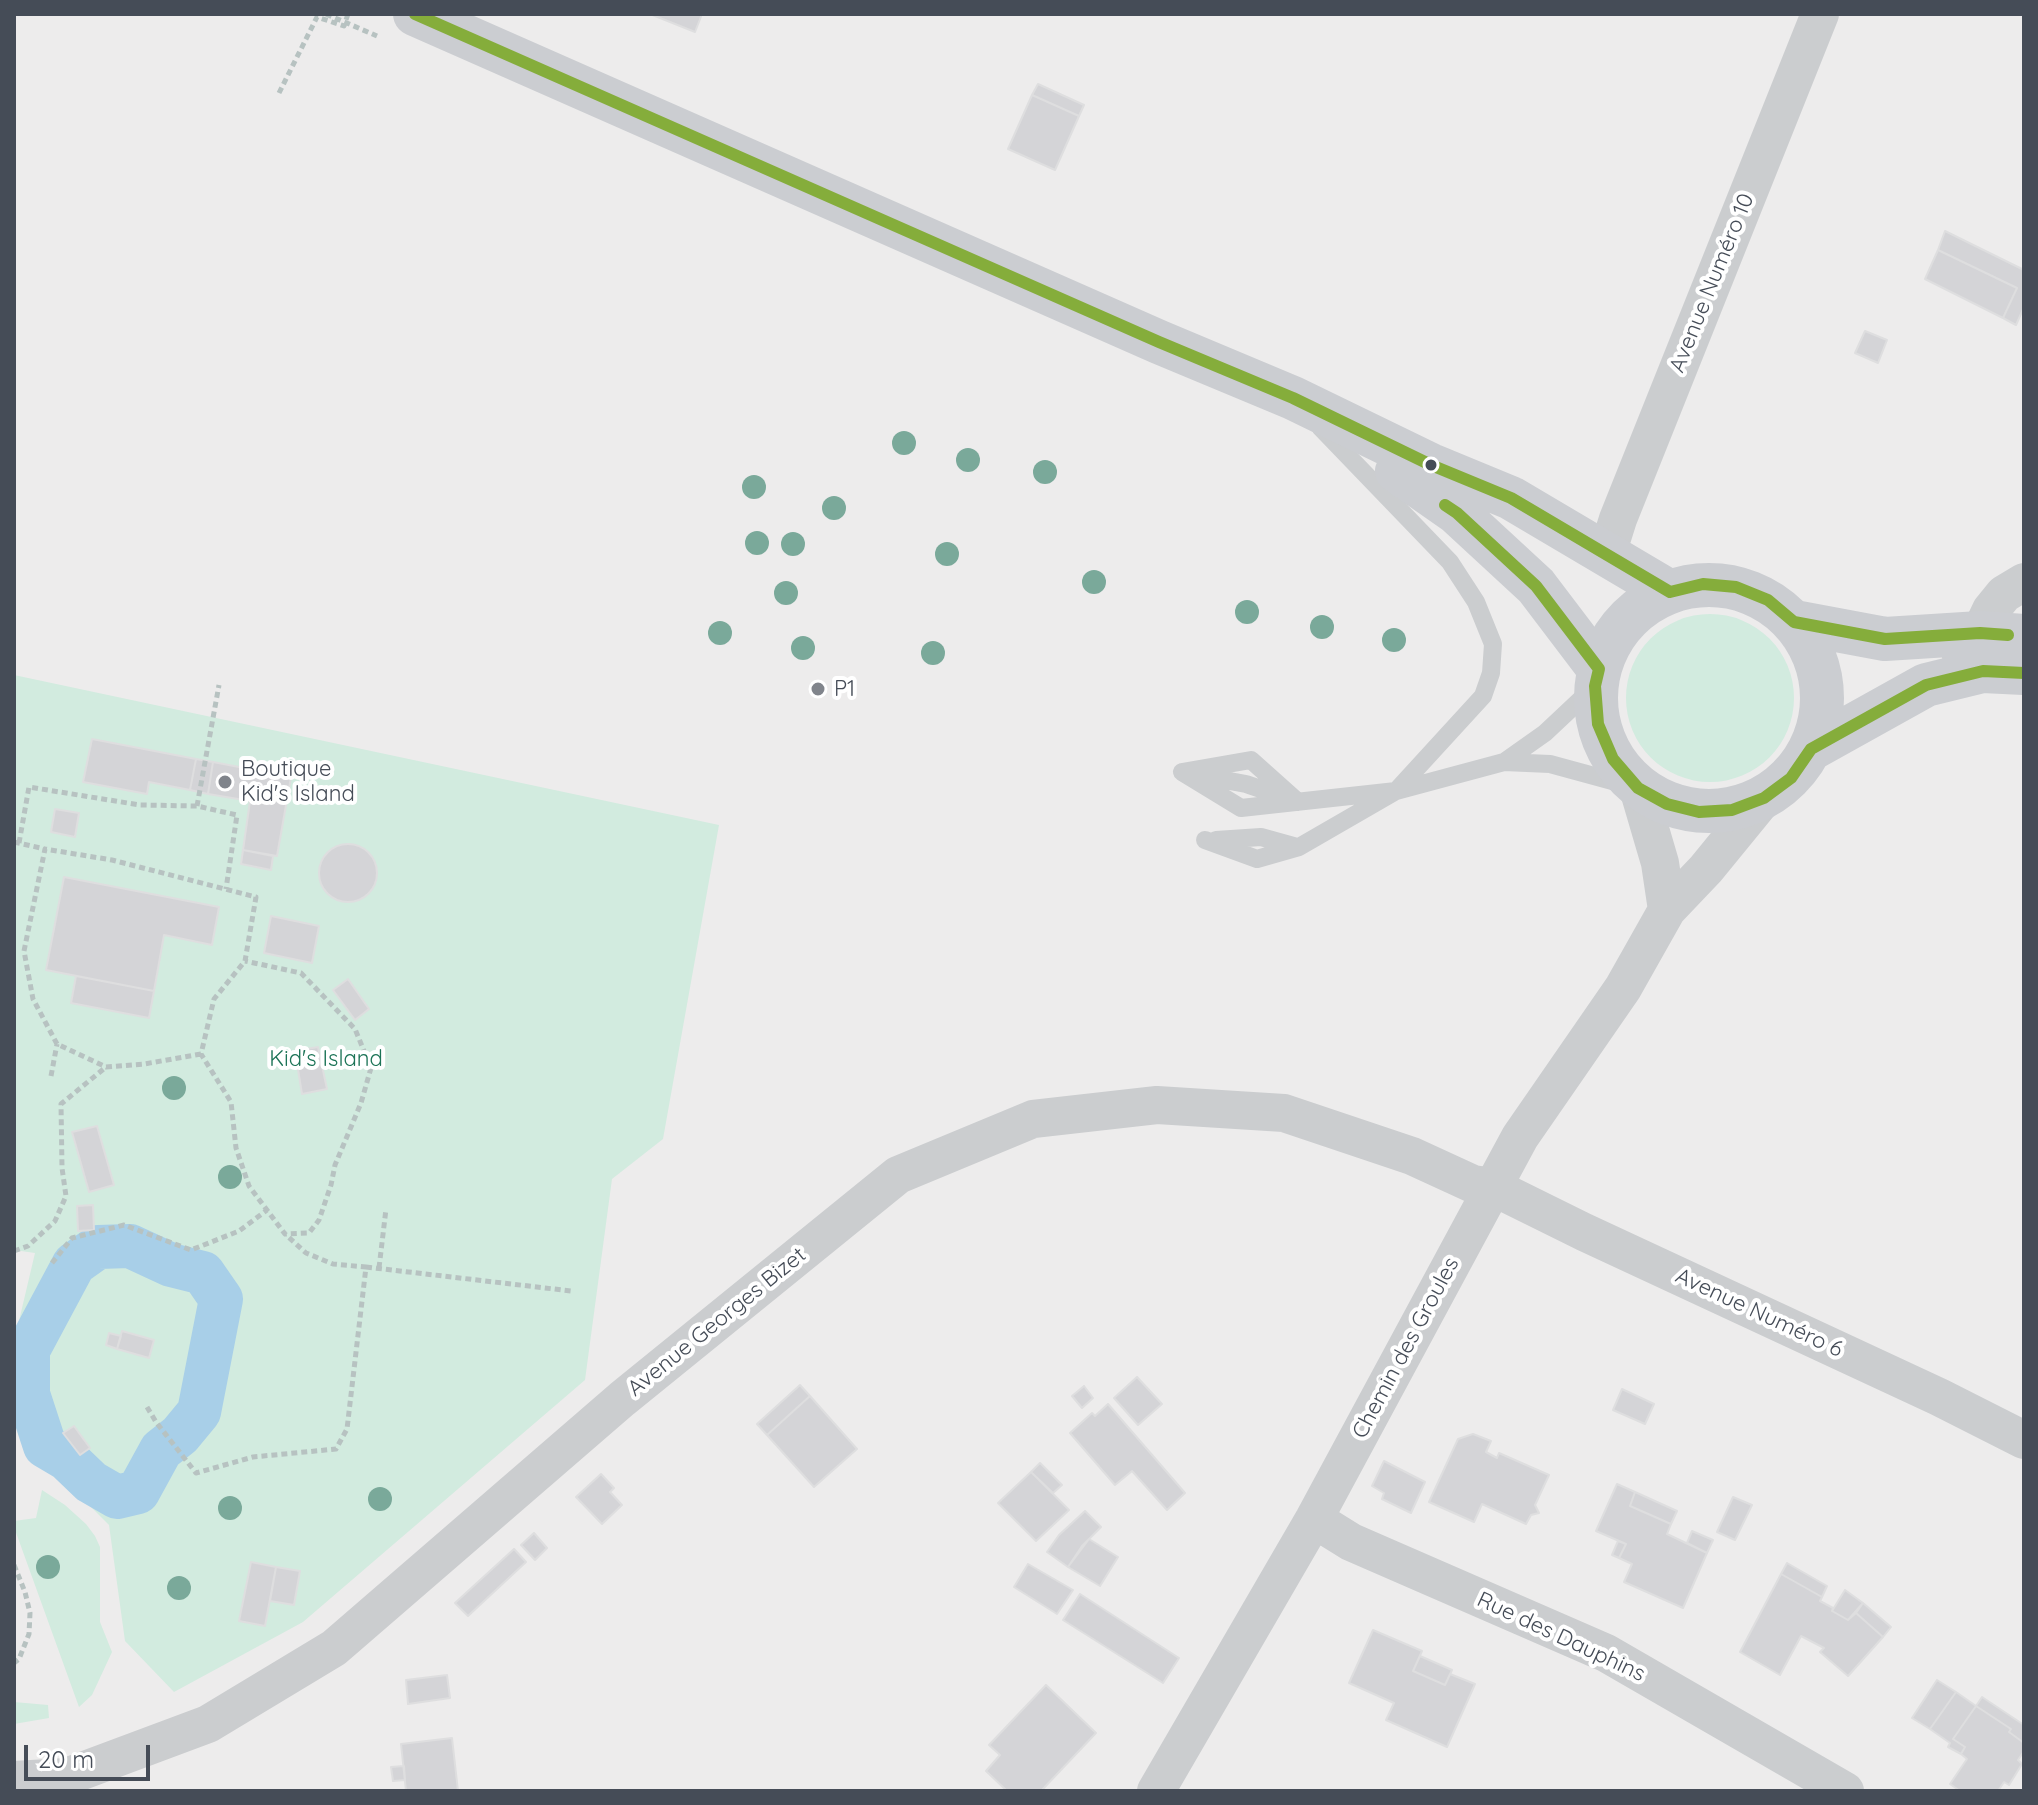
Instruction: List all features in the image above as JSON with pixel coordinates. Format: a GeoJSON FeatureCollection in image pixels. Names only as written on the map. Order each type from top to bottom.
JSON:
{"type":"FeatureCollection","features":[{"type":"Feature","properties":{"kind":"main road"},"geometry":{"type":"LineString","coordinates":[[415,14],[1293,398],[1431,465],[1511,498],[1670,592]]}},
{"type":"Feature","properties":{"kind":"main road"},"geometry":{"type":"LineString","coordinates":[[1293,398],[1457,513],[1536,586],[1597,677]]}},
{"type":"Feature","properties":{"kind":"main road"},"geometry":{"type":"LineString","coordinates":[[1703,584],[1736,587],[1768,600],[1794,622],[1813,650],[1823,683],[1822,717],[1811,749],[1791,778],[1764,798],[1732,810],[1699,812],[1667,804],[1638,788],[1613,759],[1598,724],[1597,677],[1613,636],[1638,609],[1670,592],[1703,584]]}},
{"type":"Feature","properties":{"kind":"main road"},"geometry":{"type":"LineString","coordinates":[[1794,622],[1885,639],[1980,633],[2024,636]]}},
{"type":"Feature","properties":{"kind":"main road"},"geometry":{"type":"LineString","coordinates":[[1811,749],[1926,685],[1983,671],[2024,673]]}},
{"type":"Feature","properties":{"kind":"street","name":"Avenue Numéro 10"},"geometry":{"type":"LineString","coordinates":[[1607,554],[1618,519],[1820,14]]}},
{"type":"Feature","properties":{"kind":"street"},"geometry":{"type":"LineString","coordinates":[[1926,685],[1980,633],[1991,610],[2004,594],[2024,582]]}},
{"type":"Feature","properties":{"kind":"street"},"geometry":{"type":"LineString","coordinates":[[1638,788],[1660,863],[1667,910]]}},
{"type":"Feature","properties":{"kind":"street","name":"Chemin des Groules"},"geometry":{"type":"LineString","coordinates":[[1156,1791],[1314,1519],[1520,1137],[1623,988],[1667,910],[1706,869],[1764,798]]}},
{"type":"Feature","properties":{"kind":"street","name":"Avenue Georges Bizet"},"geometry":{"type":"LineString","coordinates":[[14,1780],[66,1777],[208,1724],[334,1648],[622,1399],[898,1175],[1033,1119],[1157,1105],[1284,1113],[1412,1156],[1473,1184],[1493,1187]]}},
{"type":"Feature","properties":{"kind":"street","name":"Avenue Numéro 6"},"geometry":{"type":"LineString","coordinates":[[1493,1187],[1925,1390],[2024,1440]]}},
{"type":"Feature","properties":{"kind":"street","name":"Rue des Dauphins"},"geometry":{"type":"LineString","coordinates":[[1314,1519],[1351,1542],[1606,1653],[1845,1791]]}},
{"type":"Feature","properties":{"kind":"lane"},"geometry":{"type":"LineString","coordinates":[[1205,840],[1261,837],[1299,847],[1396,791],[1483,696],[1491,673],[1493,644],[1476,602],[1450,562],[1293,398]]}},
{"type":"Feature","properties":{"kind":"lane"},"geometry":{"type":"LineString","coordinates":[[1504,762],[1545,733],[1597,677]]}},
{"type":"Feature","properties":{"kind":"lane"},"geometry":{"type":"LineString","coordinates":[[1298,802],[1251,760],[1182,772],[1241,808],[1298,802],[1396,791],[1504,762],[1550,764],[1638,788]]}},
{"type":"Feature","properties":{"kind":"path"},"geometry":{"type":"LineString","coordinates":[[279,93],[317,17],[344,26],[348,14]]}},
{"type":"Feature","properties":{"kind":"path"},"geometry":{"type":"LineString","coordinates":[[197,806],[219,685]]}},
{"type":"Feature","properties":{"kind":"path"},"geometry":{"type":"LineString","coordinates":[[226,889],[237,815],[197,806],[140,805],[29,787],[16,843],[112,860],[256,897],[245,961],[214,999],[201,1054],[231,1102],[236,1148],[249,1186],[285,1234],[306,1253],[333,1264],[571,1291]]}},
{"type":"Feature","properties":{"kind":"path"},"geometry":{"type":"LineString","coordinates":[[45,849],[24,951],[33,999],[57,1044],[106,1067],[201,1054]]}},
{"type":"Feature","properties":{"kind":"path"},"geometry":{"type":"LineString","coordinates":[[245,961],[301,973],[355,1029],[371,1068],[361,1103],[335,1165],[319,1220],[309,1233],[285,1234]]}},
{"type":"Feature","properties":{"kind":"path"},"geometry":{"type":"LineString","coordinates":[[51,1076],[57,1044]]}},
{"type":"Feature","properties":{"kind":"path"},"geometry":{"type":"LineString","coordinates":[[14,1251],[28,1246],[55,1221],[66,1196],[62,1168],[61,1104],[106,1067]]}},
{"type":"Feature","properties":{"kind":"path"},"geometry":{"type":"LineString","coordinates":[[379,1268],[386,1209]]}},
{"type":"Feature","properties":{"kind":"path"},"geometry":{"type":"LineString","coordinates":[[52,1263],[72,1238],[124,1225],[191,1250],[239,1231],[267,1210]]}},
{"type":"Feature","properties":{"kind":"path"},"geometry":{"type":"LineString","coordinates":[[147,1407],[196,1473],[253,1457],[336,1449],[347,1429],[366,1267]]}},
{"type":"Feature","properties":{"kind":"path"},"geometry":{"type":"LineString","coordinates":[[14,1565],[30,1613],[29,1634],[19,1659],[14,1663]]}},
{"type":"Feature","properties":{"kind":"green space"},"geometry":{"type":"Polygon","coordinates":[[[1710,614],[1742,620],[1770,638],[1788,666],[1794,698],[1788,730],[1770,758],[1742,776],[1710,782],[1678,776],[1650,758],[1632,730],[1626,698],[1632,666],[1650,638],[1678,620],[1710,614]]]}},
{"type":"Feature","properties":{"kind":"green space","name":"Kid's Island"},"geometry":{"type":"Polygon","coordinates":[[[14,675],[719,825],[663,1139],[612,1179],[585,1380],[303,1622],[174,1692],[125,1641],[109,1525],[29,1445],[14,1405],[14,1342],[35,1253],[14,1250],[14,675]]]}},
{"type":"Feature","properties":{"kind":"green space"},"geometry":{"type":"Polygon","coordinates":[[[42,1490],[86,1524],[100,1547],[100,1622],[112,1652],[92,1695],[79,1707],[14,1527],[14,1521],[36,1518],[42,1490]]]}},
{"type":"Feature","properties":{"kind":"green space"},"geometry":{"type":"Polygon","coordinates":[[[14,1702],[48,1705],[49,1718],[14,1724],[14,1702]]]}},
{"type":"Feature","properties":{"kind":"building"},"geometry":{"type":"Polygon","coordinates":[[[650,14],[702,14],[695,32],[650,14]]]}},
{"type":"Feature","properties":{"kind":"building"},"geometry":{"type":"Polygon","coordinates":[[[1038,84],[1084,105],[1079,116],[1032,95],[1038,84]]]}},
{"type":"Feature","properties":{"kind":"building"},"geometry":{"type":"Polygon","coordinates":[[[1032,95],[1079,116],[1055,170],[1008,149],[1032,95]]]}},
{"type":"Feature","properties":{"kind":"building"},"geometry":{"type":"Polygon","coordinates":[[[1945,231],[2024,270],[2024,307],[2016,325],[2003,318],[2017,288],[1938,250],[1945,231]]]}},
{"type":"Feature","properties":{"kind":"building"},"geometry":{"type":"Polygon","coordinates":[[[1938,250],[2017,288],[2003,318],[1925,279],[1938,250]]]}},
{"type":"Feature","properties":{"kind":"building"},"geometry":{"type":"Polygon","coordinates":[[[1865,331],[1887,340],[1878,363],[1855,353],[1865,331]]]}},
{"type":"Feature","properties":{"kind":"building"},"geometry":{"type":"Polygon","coordinates":[[[92,739],[196,759],[190,790],[149,782],[147,794],[83,782],[92,739]]]}},
{"type":"Feature","properties":{"kind":"building"},"geometry":{"type":"Polygon","coordinates":[[[196,759],[213,762],[208,794],[190,790],[196,759]]]}},
{"type":"Feature","properties":{"kind":"building"},"geometry":{"type":"Polygon","coordinates":[[[213,762],[291,777],[277,856],[243,850],[250,801],[208,794],[213,762]]]}},
{"type":"Feature","properties":{"kind":"building"},"geometry":{"type":"Polygon","coordinates":[[[55,809],[79,813],[75,837],[51,832],[55,809]]]}},
{"type":"Feature","properties":{"kind":"building"},"geometry":{"type":"Polygon","coordinates":[[[348,844],[369,852],[377,873],[369,894],[348,902],[327,894],[319,873],[327,852],[348,844]]]}},
{"type":"Feature","properties":{"kind":"building"},"geometry":{"type":"Polygon","coordinates":[[[243,850],[273,856],[271,870],[241,864],[243,850]]]}},
{"type":"Feature","properties":{"kind":"building"},"geometry":{"type":"Polygon","coordinates":[[[64,877],[219,907],[212,945],[164,935],[154,991],[46,970],[64,877]]]}},
{"type":"Feature","properties":{"kind":"building"},"geometry":{"type":"Polygon","coordinates":[[[271,916],[319,926],[312,963],[264,953],[271,916]]]}},
{"type":"Feature","properties":{"kind":"building"},"geometry":{"type":"Polygon","coordinates":[[[76,976],[154,991],[149,1018],[71,1003],[76,976]]]}},
{"type":"Feature","properties":{"kind":"building"},"geometry":{"type":"Polygon","coordinates":[[[348,979],[369,1009],[355,1020],[333,990],[348,979]]]}},
{"type":"Feature","properties":{"kind":"building"},"geometry":{"type":"Polygon","coordinates":[[[318,1047],[327,1089],[302,1094],[295,1051],[318,1047]]]}},
{"type":"Feature","properties":{"kind":"building"},"geometry":{"type":"Polygon","coordinates":[[[97,1126],[114,1185],[89,1192],[72,1132],[97,1126]]]}},
{"type":"Feature","properties":{"kind":"building"},"geometry":{"type":"Polygon","coordinates":[[[93,1205],[94,1230],[78,1231],[77,1206],[93,1205]]]}},
{"type":"Feature","properties":{"kind":"building"},"geometry":{"type":"Polygon","coordinates":[[[122,1331],[154,1340],[149,1358],[117,1349],[122,1331]]]}},
{"type":"Feature","properties":{"kind":"building"},"geometry":{"type":"Polygon","coordinates":[[[109,1333],[121,1336],[117,1349],[106,1345],[109,1333]]]}},
{"type":"Feature","properties":{"kind":"building"},"geometry":{"type":"Polygon","coordinates":[[[1137,1377],[1162,1404],[1138,1425],[1114,1398],[1137,1377]]]}},
{"type":"Feature","properties":{"kind":"building"},"geometry":{"type":"Polygon","coordinates":[[[800,1385],[810,1396],[767,1435],[757,1424],[800,1385]]]}},
{"type":"Feature","properties":{"kind":"building"},"geometry":{"type":"Polygon","coordinates":[[[1084,1386],[1093,1398],[1082,1408],[1072,1396],[1084,1386]]]}},
{"type":"Feature","properties":{"kind":"building"},"geometry":{"type":"Polygon","coordinates":[[[1622,1389],[1654,1404],[1645,1424],[1613,1410],[1622,1389]]]}},
{"type":"Feature","properties":{"kind":"building"},"geometry":{"type":"Polygon","coordinates":[[[810,1396],[857,1449],[814,1487],[767,1435],[810,1396]]]}},
{"type":"Feature","properties":{"kind":"building"},"geometry":{"type":"Polygon","coordinates":[[[1108,1404],[1185,1493],[1167,1510],[1132,1471],[1115,1485],[1070,1433],[1092,1413],[1095,1416],[1108,1404]]]}},
{"type":"Feature","properties":{"kind":"building"},"geometry":{"type":"Polygon","coordinates":[[[74,1426],[90,1448],[80,1455],[63,1433],[74,1426]]]}},
{"type":"Feature","properties":{"kind":"building"},"geometry":{"type":"Polygon","coordinates":[[[1473,1434],[1491,1441],[1486,1452],[1497,1458],[1499,1453],[1549,1475],[1535,1505],[1539,1513],[1531,1515],[1526,1524],[1482,1504],[1474,1522],[1429,1502],[1458,1439],[1473,1434]]]}},
{"type":"Feature","properties":{"kind":"building"},"geometry":{"type":"Polygon","coordinates":[[[1384,1461],[1425,1482],[1411,1513],[1382,1499],[1384,1493],[1372,1486],[1384,1461]]]}},
{"type":"Feature","properties":{"kind":"building"},"geometry":{"type":"Polygon","coordinates":[[[1040,1463],[1062,1485],[1053,1493],[1031,1472],[1040,1463]]]}},
{"type":"Feature","properties":{"kind":"building"},"geometry":{"type":"Polygon","coordinates":[[[1031,1472],[1069,1510],[1036,1541],[998,1503],[1031,1472]]]}},
{"type":"Feature","properties":{"kind":"building"},"geometry":{"type":"Polygon","coordinates":[[[601,1474],[614,1488],[610,1492],[622,1505],[602,1524],[576,1497],[601,1474]]]}},
{"type":"Feature","properties":{"kind":"building"},"geometry":{"type":"Polygon","coordinates":[[[1617,1484],[1635,1492],[1630,1506],[1671,1524],[1667,1534],[1707,1553],[1683,1608],[1624,1582],[1632,1564],[1619,1558],[1626,1544],[1596,1531],[1617,1484]]]}},
{"type":"Feature","properties":{"kind":"building"},"geometry":{"type":"Polygon","coordinates":[[[1635,1492],[1677,1511],[1671,1524],[1630,1506],[1635,1492]]]}},
{"type":"Feature","properties":{"kind":"building"},"geometry":{"type":"Polygon","coordinates":[[[1733,1497],[1752,1505],[1735,1540],[1717,1532],[1733,1497]]]}},
{"type":"Feature","properties":{"kind":"building"},"geometry":{"type":"Polygon","coordinates":[[[1085,1511],[1101,1527],[1082,1546],[1068,1567],[1047,1552],[1059,1535],[1085,1511]]]}},
{"type":"Feature","properties":{"kind":"building"},"geometry":{"type":"Polygon","coordinates":[[[1692,1531],[1713,1540],[1707,1553],[1687,1543],[1692,1531]]]}},
{"type":"Feature","properties":{"kind":"building"},"geometry":{"type":"Polygon","coordinates":[[[534,1533],[547,1548],[535,1560],[521,1545],[534,1533]]]}},
{"type":"Feature","properties":{"kind":"building"},"geometry":{"type":"Polygon","coordinates":[[[1089,1539],[1118,1557],[1100,1586],[1068,1567],[1089,1539]]]}},
{"type":"Feature","properties":{"kind":"building"},"geometry":{"type":"Polygon","coordinates":[[[1618,1541],[1626,1544],[1619,1558],[1612,1555],[1618,1541]]]}},
{"type":"Feature","properties":{"kind":"building"},"geometry":{"type":"Polygon","coordinates":[[[514,1549],[526,1562],[468,1616],[455,1603],[514,1549]]]}},
{"type":"Feature","properties":{"kind":"building"},"geometry":{"type":"Polygon","coordinates":[[[251,1562],[276,1567],[265,1626],[239,1621],[251,1562]]]}},
{"type":"Feature","properties":{"kind":"building"},"geometry":{"type":"Polygon","coordinates":[[[1787,1563],[1827,1586],[1822,1597],[1781,1574],[1787,1563]]]}},
{"type":"Feature","properties":{"kind":"building"},"geometry":{"type":"Polygon","coordinates":[[[1028,1564],[1073,1590],[1057,1614],[1014,1587],[1028,1564]]]}},
{"type":"Feature","properties":{"kind":"building"},"geometry":{"type":"Polygon","coordinates":[[[276,1567],[300,1571],[294,1605],[270,1601],[276,1567]]]}},
{"type":"Feature","properties":{"kind":"building"},"geometry":{"type":"Polygon","coordinates":[[[1781,1574],[1822,1597],[1820,1601],[1848,1620],[1856,1613],[1883,1637],[1848,1676],[1820,1652],[1824,1648],[1801,1636],[1780,1675],[1740,1652],[1781,1574]]]}},
{"type":"Feature","properties":{"kind":"building"},"geometry":{"type":"Polygon","coordinates":[[[1845,1590],[1863,1603],[1848,1620],[1832,1611],[1845,1590]]]}},
{"type":"Feature","properties":{"kind":"building"},"geometry":{"type":"Polygon","coordinates":[[[1080,1594],[1179,1658],[1163,1683],[1063,1620],[1080,1594]]]}},
{"type":"Feature","properties":{"kind":"building"},"geometry":{"type":"Polygon","coordinates":[[[1863,1603],[1891,1627],[1883,1637],[1856,1613],[1863,1603]]]}},
{"type":"Feature","properties":{"kind":"building"},"geometry":{"type":"Polygon","coordinates":[[[1373,1630],[1422,1651],[1413,1671],[1445,1685],[1450,1674],[1475,1684],[1447,1747],[1386,1720],[1394,1703],[1349,1683],[1373,1630]]]}},
{"type":"Feature","properties":{"kind":"building"},"geometry":{"type":"Polygon","coordinates":[[[1420,1656],[1452,1670],[1445,1685],[1413,1671],[1420,1656]]]}},
{"type":"Feature","properties":{"kind":"building"},"geometry":{"type":"Polygon","coordinates":[[[447,1675],[450,1698],[408,1704],[406,1680],[447,1675]]]}},
{"type":"Feature","properties":{"kind":"building"},"geometry":{"type":"Polygon","coordinates":[[[1937,1680],[1956,1692],[1930,1729],[1912,1718],[1937,1680]]]}},
{"type":"Feature","properties":{"kind":"building"},"geometry":{"type":"Polygon","coordinates":[[[1046,1685],[1096,1733],[1041,1791],[1007,1791],[986,1771],[1000,1755],[989,1745],[1046,1685]]]}},
{"type":"Feature","properties":{"kind":"building"},"geometry":{"type":"Polygon","coordinates":[[[1956,1692],[1976,1706],[1953,1739],[1965,1747],[1961,1754],[1948,1747],[1950,1743],[1930,1729],[1956,1692]]]}},
{"type":"Feature","properties":{"kind":"building"},"geometry":{"type":"Polygon","coordinates":[[[1982,1697],[2024,1725],[2024,1743],[2009,1732],[2011,1729],[1976,1706],[1982,1697]]]}},
{"type":"Feature","properties":{"kind":"building"},"geometry":{"type":"Polygon","coordinates":[[[1976,1706],[2011,1729],[2009,1732],[2024,1743],[2024,1751],[2018,1760],[2022,1764],[2009,1785],[2004,1782],[1998,1791],[1960,1791],[1950,1784],[1967,1759],[1961,1754],[1965,1747],[1953,1739],[1976,1706]]]}},
{"type":"Feature","properties":{"kind":"building"},"geometry":{"type":"Polygon","coordinates":[[[452,1738],[458,1791],[406,1791],[401,1744],[452,1738]]]}},
{"type":"Feature","properties":{"kind":"building"},"geometry":{"type":"Polygon","coordinates":[[[404,1766],[405,1780],[393,1781],[391,1767],[404,1766]]]}},
{"type":"Feature","properties":{"kind":"waterway"},"geometry":{"type":"LineString","coordinates":[[130,1246],[171,1265],[203,1273],[221,1299],[199,1412],[180,1435],[161,1450],[138,1492],[117,1497],[91,1482],[67,1459],[45,1446],[28,1394],[28,1350],[74,1264],[98,1247],[130,1246]]}},
{"type":"Feature","properties":{"kind":"transit line"},"geometry":{"type":"LineString","coordinates":[[415,14],[1293,398],[1431,465],[1511,498],[1670,592]]}},
{"type":"Feature","properties":{"kind":"transit line"},"geometry":{"type":"LineString","coordinates":[[1445,505],[1536,586],[1599,669]]}},
{"type":"Feature","properties":{"kind":"transit line"},"geometry":{"type":"LineString","coordinates":[[1670,592],[1703,584],[1736,587],[1768,600],[1794,622],[1885,639],[1980,633],[2008,635]]}},
{"type":"Feature","properties":{"kind":"transit line"},"geometry":{"type":"LineString","coordinates":[[1599,669],[1595,686],[1598,724],[1613,759],[1638,788],[1667,804],[1699,812],[1732,810],[1764,798],[1791,778],[1811,749],[1926,685],[1983,671],[2024,673]]}},
{"type":"Feature","properties":{"kind":"place","name":"P1"},"geometry":{"type":"Point","coordinates":[818,689]}},
{"type":"Feature","properties":{"kind":"place","name":"Boutique Kid's Island"},"geometry":{"type":"Point","coordinates":[225,782]}}]}
